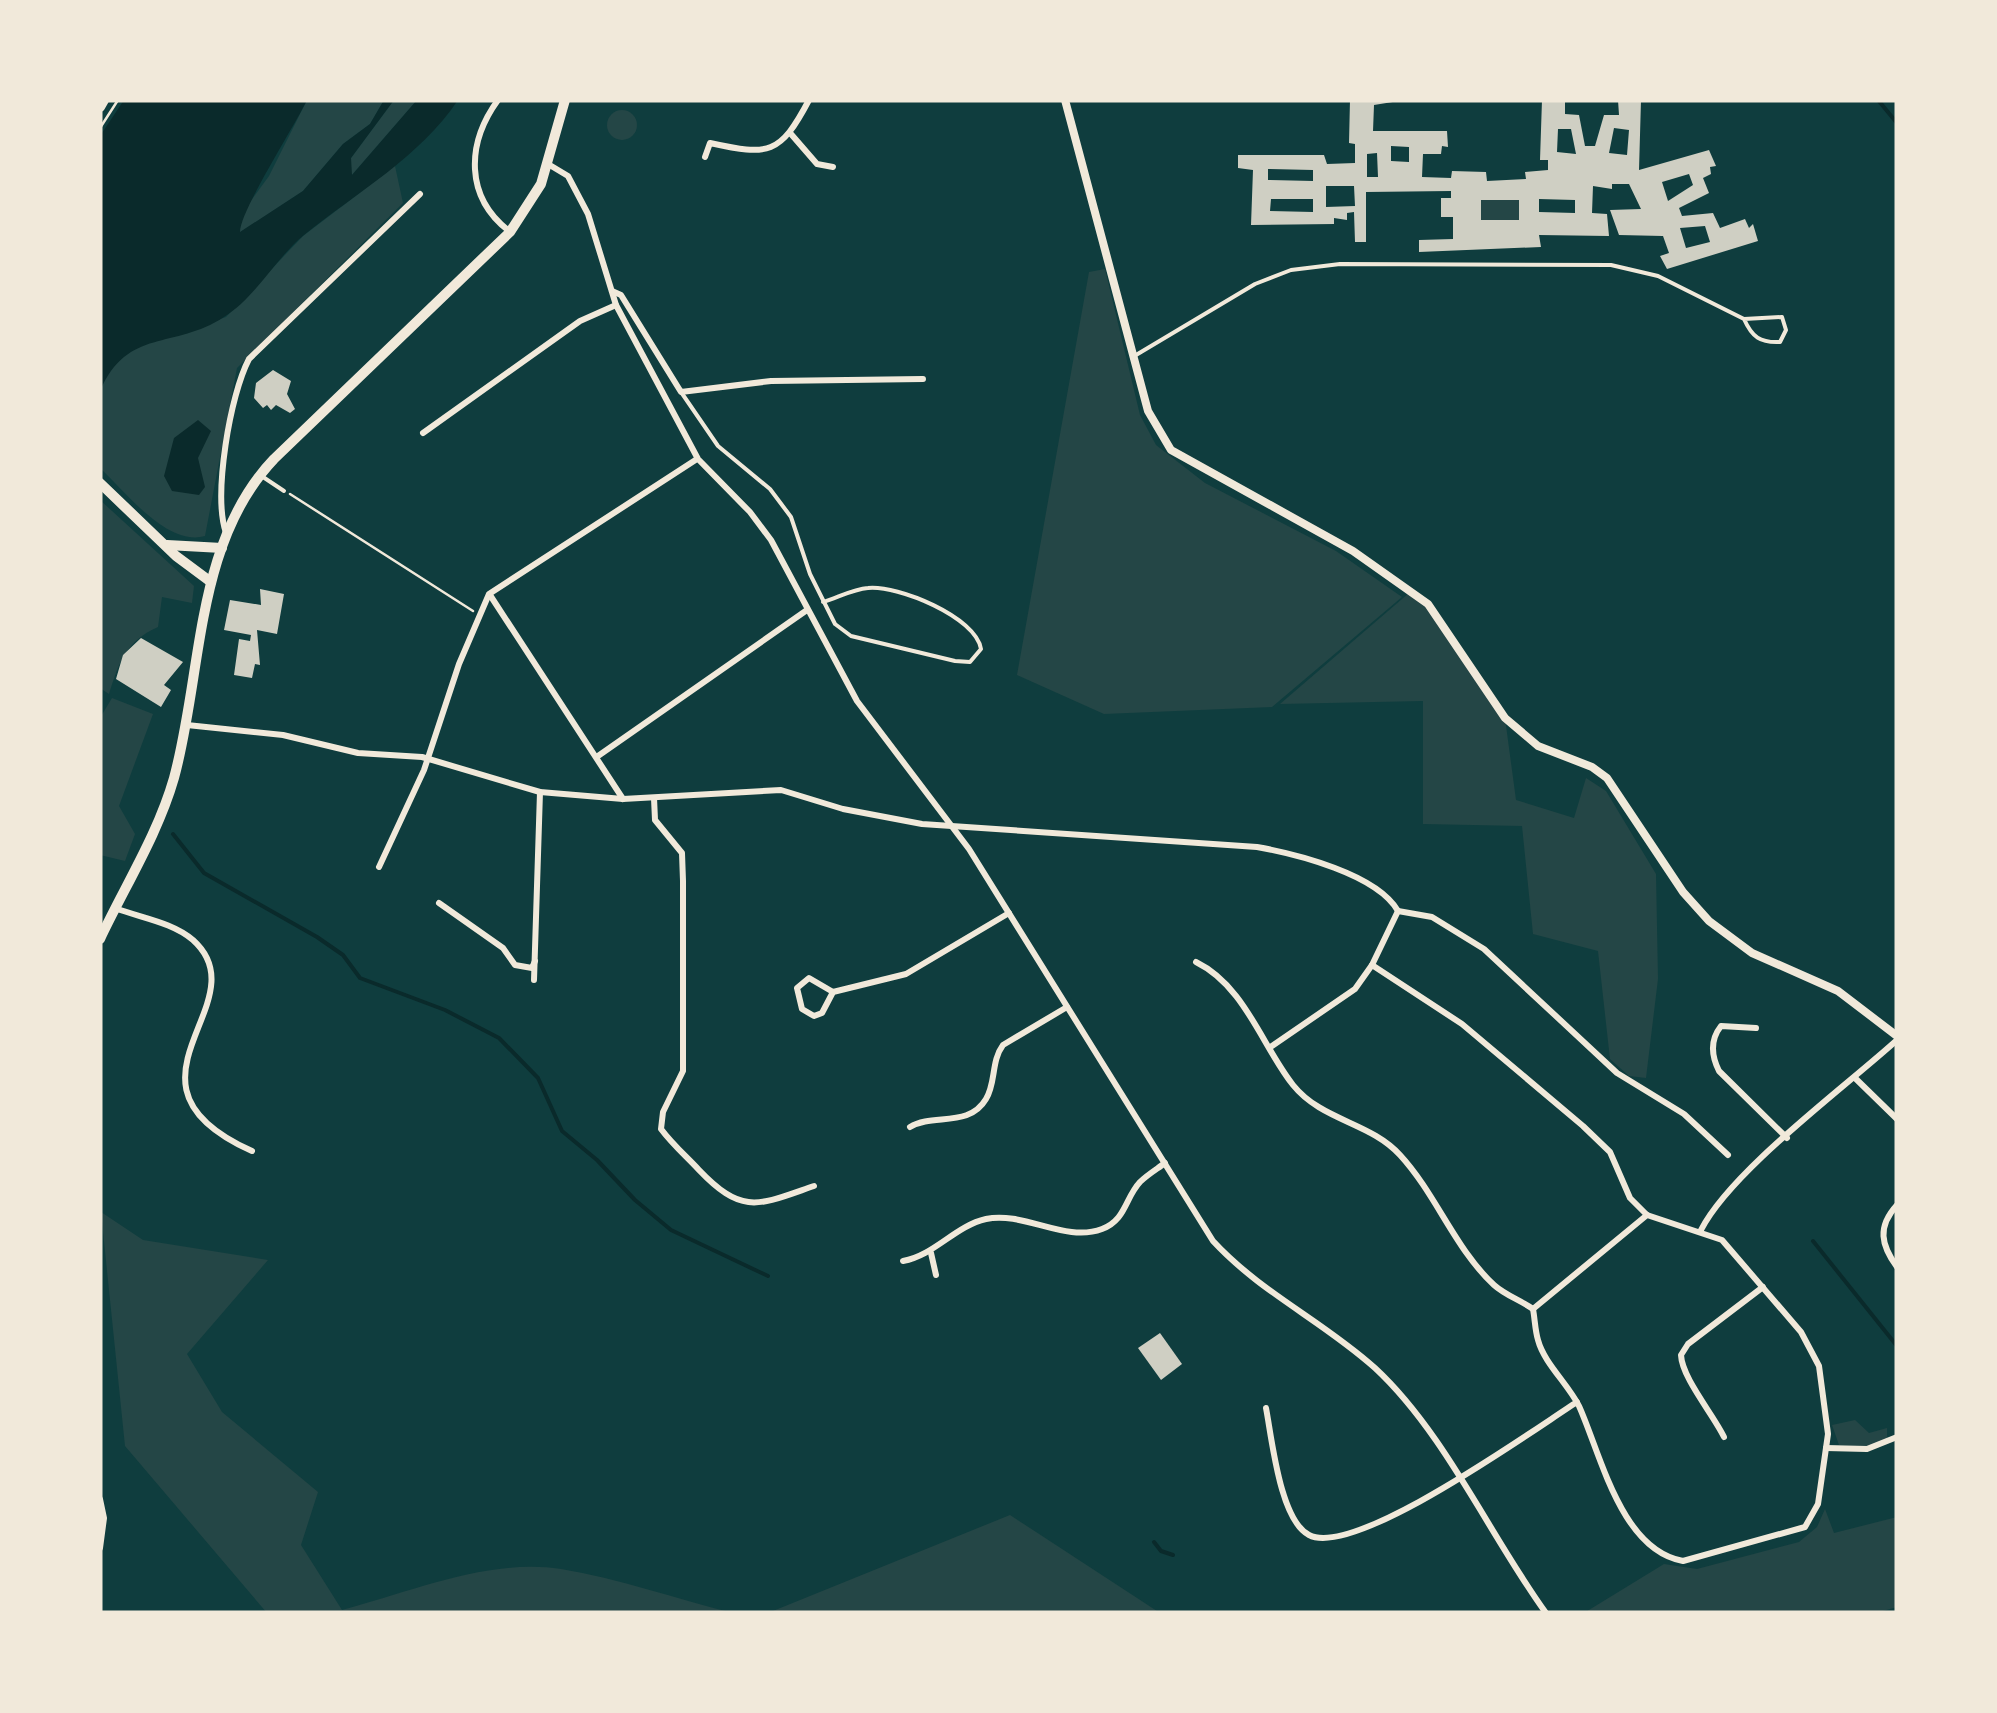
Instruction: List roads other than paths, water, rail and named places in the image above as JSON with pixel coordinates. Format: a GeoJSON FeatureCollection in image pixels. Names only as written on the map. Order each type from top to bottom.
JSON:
{"type":"FeatureCollection","features":[{"type":"Feature","properties":{"kind":"main road"},"geometry":{"type":"LineString","coordinates":[[100,107],[104,100]]}},
{"type":"Feature","properties":{"kind":"main road"},"geometry":{"type":"LineString","coordinates":[[100,938],[158,822],[187,725],[211,582],[227,534],[259,475],[510,232],[526,212],[548,164],[564,100]]}},
{"type":"Feature","properties":{"kind":"main road"},"geometry":{"type":"LineString","coordinates":[[100,484],[211,582]]}},
{"type":"Feature","properties":{"kind":"main road"},"geometry":{"type":"LineString","coordinates":[[166,545],[222,548]]}},
{"type":"Feature","properties":{"kind":"street"},"geometry":{"type":"LineString","coordinates":[[498,100],[474,155],[475,185],[485,208],[510,232]]}},
{"type":"Feature","properties":{"kind":"street"},"geometry":{"type":"LineString","coordinates":[[705,157],[710,143],[756,154],[791,134],[809,100]]}},
{"type":"Feature","properties":{"kind":"street"},"geometry":{"type":"LineString","coordinates":[[1065,100],[1148,411],[1171,450],[1341,544],[1428,604],[1504,718],[1538,746],[1592,767],[1606,778],[1682,892],[1710,921],[1752,952],[1850,998],[1897,1038],[1724,1196],[1701,1230]]}},
{"type":"Feature","properties":{"kind":"street"},"geometry":{"type":"LineString","coordinates":[[791,134],[817,164],[833,167]]}},
{"type":"Feature","properties":{"kind":"street"},"geometry":{"type":"LineString","coordinates":[[548,164],[568,176],[588,214],[616,306],[698,459],[761,526],[857,701],[1009,913],[1213,1240],[1236,1266],[1375,1368],[1402,1397],[1546,1613]]}},
{"type":"Feature","properties":{"kind":"street"},"geometry":{"type":"LineString","coordinates":[[227,534],[220,502],[240,378],[249,359],[420,194]]}},
{"type":"Feature","properties":{"kind":"street"},"geometry":{"type":"LineString","coordinates":[[612,292],[621,295],[682,392],[772,381],[923,379]]}},
{"type":"Feature","properties":{"kind":"street"},"geometry":{"type":"LineString","coordinates":[[422,433],[580,321],[616,306]]}},
{"type":"Feature","properties":{"kind":"street"},"geometry":{"type":"LineString","coordinates":[[379,868],[428,759],[489,594],[698,459]]}},
{"type":"Feature","properties":{"kind":"street"},"geometry":{"type":"LineString","coordinates":[[489,594],[623,798]]}},
{"type":"Feature","properties":{"kind":"street"},"geometry":{"type":"LineString","coordinates":[[598,756],[808,610]]}},
{"type":"Feature","properties":{"kind":"street"},"geometry":{"type":"LineString","coordinates":[[187,725],[282,735],[358,753],[428,759],[540,792],[654,798],[782,790],[844,809],[922,824],[947,822],[1280,851],[1344,873],[1391,900],[1398,910],[1432,917],[1484,949],[1616,1073],[1684,1114],[1728,1155]]}},
{"type":"Feature","properties":{"kind":"street"},"geometry":{"type":"LineString","coordinates":[[534,980],[540,792]]}},
{"type":"Feature","properties":{"kind":"street"},"geometry":{"type":"LineString","coordinates":[[654,798],[656,820],[682,853],[683,881],[683,1071],[663,1112],[661,1129],[675,1148],[734,1201],[764,1204],[814,1186]]}},
{"type":"Feature","properties":{"kind":"street"},"geometry":{"type":"LineString","coordinates":[[440,902],[503,948],[515,966],[532,968],[536,959]]}},
{"type":"Feature","properties":{"kind":"street"},"geometry":{"type":"LineString","coordinates":[[115,908],[168,926],[202,952],[211,975],[209,997],[204,1020],[184,1061],[184,1084],[202,1120],[224,1138],[252,1151]]}},
{"type":"Feature","properties":{"kind":"street"},"geometry":{"type":"LineString","coordinates":[[1272,1046],[1349,994],[1372,965],[1398,910]]}},
{"type":"Feature","properties":{"kind":"street"},"geometry":{"type":"LineString","coordinates":[[833,992],[822,1013],[814,1016],[802,1009],[798,988],[809,978],[833,992],[906,974],[1009,913]]}},
{"type":"Feature","properties":{"kind":"street"},"geometry":{"type":"LineString","coordinates":[[1196,962],[1229,989],[1272,1046],[1275,1059],[1312,1105],[1375,1135],[1401,1156],[1492,1283],[1532,1310],[1538,1341],[1577,1402],[1599,1464],[1642,1539],[1665,1556],[1683,1561],[1805,1527],[1818,1504],[1827,1416],[1818,1360],[1801,1332],[1727,1244],[1701,1230],[1648,1215],[1630,1198],[1610,1152],[1583,1126],[1462,1024],[1372,965]]}},
{"type":"Feature","properties":{"kind":"street"},"geometry":{"type":"LineString","coordinates":[[910,1126],[946,1122],[976,1110],[989,1095],[996,1054],[1003,1044],[1067,1007]]}},
{"type":"Feature","properties":{"kind":"street"},"geometry":{"type":"LineString","coordinates":[[1756,1028],[1721,1026],[1712,1044],[1713,1058],[1719,1071],[1787,1138]]}},
{"type":"Feature","properties":{"kind":"street"},"geometry":{"type":"LineString","coordinates":[[1855,1078],[1897,1119]]}},
{"type":"Feature","properties":{"kind":"street"},"geometry":{"type":"LineString","coordinates":[[903,1261],[932,1251],[972,1224],[987,1219],[1004,1217],[1083,1232],[1101,1229],[1122,1214],[1138,1185],[1165,1163]]}},
{"type":"Feature","properties":{"kind":"street"},"geometry":{"type":"LineString","coordinates":[[1897,1205],[1886,1219],[1882,1238],[1897,1266]]}},
{"type":"Feature","properties":{"kind":"street"},"geometry":{"type":"LineString","coordinates":[[1532,1310],[1648,1215]]}},
{"type":"Feature","properties":{"kind":"street"},"geometry":{"type":"LineString","coordinates":[[932,1251],[936,1276]]}},
{"type":"Feature","properties":{"kind":"street"},"geometry":{"type":"LineString","coordinates":[[1724,1437],[1711,1409],[1684,1372],[1681,1355],[1688,1344],[1762,1287]]}},
{"type":"Feature","properties":{"kind":"street"},"geometry":{"type":"LineString","coordinates":[[1266,1408],[1284,1498],[1307,1534],[1342,1538],[1459,1480],[1577,1402]]}},
{"type":"Feature","properties":{"kind":"street"},"geometry":{"type":"LineString","coordinates":[[1825,1448],[1867,1448],[1897,1437]]}},
{"type":"Feature","properties":{"kind":"street"},"geometry":{"type":"LineString","coordinates":[[100,1499],[104,1518],[100,1548]]}},
{"type":"Feature","properties":{"kind":"lane"},"geometry":{"type":"LineString","coordinates":[[1136,355],[1255,284],[1291,270],[1340,264],[1611,265],[1658,276],[1744,320],[1782,316],[1786,330],[1780,342],[1766,342],[1751,335],[1744,320]]}},
{"type":"Feature","properties":{"kind":"lane"},"geometry":{"type":"LineString","coordinates":[[682,392],[718,446],[770,490],[791,517],[823,602],[835,624],[851,636],[954,661],[970,662],[980,649],[975,632],[962,618],[882,588],[859,590],[823,602]]}},
{"type":"Feature","properties":{"kind":"lane"},"geometry":{"type":"LineString","coordinates":[[259,475],[284,491]]}},
{"type":"Feature","properties":{"kind":"waterway"},"geometry":{"type":"LineString","coordinates":[[1878,100],[1897,123]]}},
{"type":"Feature","properties":{"kind":"waterway"},"geometry":{"type":"LineString","coordinates":[[173,834],[204,873],[317,937],[343,955],[360,978],[445,1010],[499,1038],[538,1078],[562,1131],[635,1200],[671,1230],[768,1276]]}},
{"type":"Feature","properties":{"kind":"waterway"},"geometry":{"type":"LineString","coordinates":[[1813,1241],[1897,1346]]}},
{"type":"Feature","properties":{"kind":"waterway"},"geometry":{"type":"LineString","coordinates":[[1154,1542],[1161,1551],[1173,1555]]}}]}
